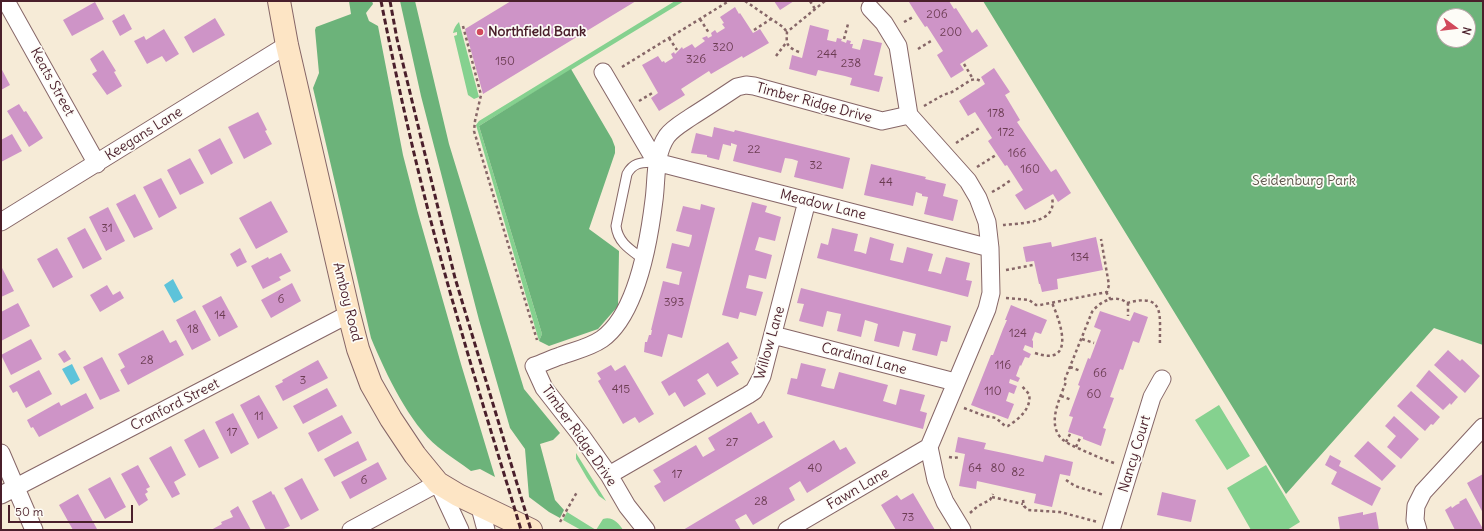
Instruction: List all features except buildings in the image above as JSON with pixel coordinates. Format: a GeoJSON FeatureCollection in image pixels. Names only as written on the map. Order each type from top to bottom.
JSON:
{"type":"FeatureCollection","features":[{"type":"Feature","properties":{"kind":"main road","name":"Amboy Road"},"geometry":{"type":"LineString","coordinates":[[279,1],[287,45],[349,314],[358,349],[371,384],[391,419],[415,455],[438,483],[458,495],[531,530]]}},
{"type":"Feature","properties":{"kind":"street","name":"Keats Street"},"geometry":{"type":"LineString","coordinates":[[6,1],[97,164]]}},
{"type":"Feature","properties":{"kind":"street"},"geometry":{"type":"LineString","coordinates":[[870,8],[884,23],[898,46],[909,115],[968,181],[978,198],[987,222],[990,248],[991,293],[986,309],[929,447],[936,480],[945,502],[965,522]]}},
{"type":"Feature","properties":{"kind":"street","name":"Keegans Lane"},"geometry":{"type":"LineString","coordinates":[[1,222],[97,164],[287,45]]}},
{"type":"Feature","properties":{"kind":"street"},"geometry":{"type":"LineString","coordinates":[[603,72],[656,162]]}},
{"type":"Feature","properties":{"kind":"street","name":"Timber Ridge Drive"},"geometry":{"type":"LineString","coordinates":[[646,530],[627,506],[609,475],[580,434],[544,388],[534,366],[589,346],[601,339],[614,328],[625,311],[632,295],[643,259],[654,200],[656,162],[668,134],[737,87],[746,85],[882,121],[909,115]]}},
{"type":"Feature","properties":{"kind":"street","name":"Meadow Lane"},"geometry":{"type":"LineString","coordinates":[[656,162],[990,248]]}},
{"type":"Feature","properties":{"kind":"street","name":"Willow Lane"},"geometry":{"type":"LineString","coordinates":[[609,475],[754,391],[762,376],[807,201]]}},
{"type":"Feature","properties":{"kind":"street","name":"Cranford Street"},"geometry":{"type":"LineString","coordinates":[[8,492],[349,314]]}},
{"type":"Feature","properties":{"kind":"street","name":"Cardinal Lane"},"geometry":{"type":"LineString","coordinates":[[773,335],[955,382]]}},
{"type":"Feature","properties":{"kind":"street","name":"Nancy Court"},"geometry":{"type":"LineString","coordinates":[[1106,526],[1152,397],[1162,379]]}},
{"type":"Feature","properties":{"kind":"street"},"geometry":{"type":"LineString","coordinates":[[1418,530],[1415,520],[1416,506],[1423,492],[1483,427]]}},
{"type":"Feature","properties":{"kind":"street","name":"Fawn Lane"},"geometry":{"type":"LineString","coordinates":[[789,530],[929,447]]}},
{"type":"Feature","properties":{"kind":"street"},"geometry":{"type":"LineString","coordinates":[[1,453],[8,492],[34,530]]}},
{"type":"Feature","properties":{"kind":"street"},"geometry":{"type":"LineString","coordinates":[[351,530],[438,483],[460,530]]}},
{"type":"Feature","properties":{"kind":"street"},"geometry":{"type":"LineString","coordinates":[[479,504],[486,530]]}},
{"type":"Feature","properties":{"kind":"street","name":"Timber Ridge Drive"},"geometry":{"type":"LineString","coordinates":[[627,506],[635,530]]}},
{"type":"Feature","properties":{"kind":"lane"},"geometry":{"type":"LineString","coordinates":[[643,259],[623,243],[617,234],[616,226],[627,174],[630,168],[637,164],[656,162]]}},
{"type":"Feature","properties":{"kind":"path"},"geometry":{"type":"LineString","coordinates":[[622,67],[729,1]]}},
{"type":"Feature","properties":{"kind":"path"},"geometry":{"type":"LineString","coordinates":[[745,1],[783,27],[787,32],[786,43],[776,56]]}},
{"type":"Feature","properties":{"kind":"path"},"geometry":{"type":"LineString","coordinates":[[810,1],[815,9]]}},
{"type":"Feature","properties":{"kind":"path"},"geometry":{"type":"LineString","coordinates":[[787,32],[825,1]]}},
{"type":"Feature","properties":{"kind":"path"},"geometry":{"type":"LineString","coordinates":[[904,22],[912,16]]}},
{"type":"Feature","properties":{"kind":"path"},"geometry":{"type":"LineString","coordinates":[[700,19],[709,33]]}},
{"type":"Feature","properties":{"kind":"path"},"geometry":{"type":"LineString","coordinates":[[754,30],[772,19]]}},
{"type":"Feature","properties":{"kind":"path"},"geometry":{"type":"LineString","coordinates":[[844,39],[848,24]]}},
{"type":"Feature","properties":{"kind":"path"},"geometry":{"type":"LineString","coordinates":[[463,26],[481,95],[474,130],[537,340]]}},
{"type":"Feature","properties":{"kind":"path"},"geometry":{"type":"LineString","coordinates":[[669,38],[677,50]]}},
{"type":"Feature","properties":{"kind":"path"},"geometry":{"type":"LineString","coordinates":[[918,49],[931,41]]}},
{"type":"Feature","properties":{"kind":"path"},"geometry":{"type":"LineString","coordinates":[[786,43],[791,48],[799,52]]}},
{"type":"Feature","properties":{"kind":"path"},"geometry":{"type":"LineString","coordinates":[[964,64],[973,79]]}},
{"type":"Feature","properties":{"kind":"path"},"geometry":{"type":"LineString","coordinates":[[943,95],[952,92],[973,79],[981,81]]}},
{"type":"Feature","properties":{"kind":"path"},"geometry":{"type":"LineString","coordinates":[[640,100],[654,92]]}},
{"type":"Feature","properties":{"kind":"path"},"geometry":{"type":"LineString","coordinates":[[962,139],[981,127]]}},
{"type":"Feature","properties":{"kind":"path"},"geometry":{"type":"LineString","coordinates":[[983,162],[996,155]]}},
{"type":"Feature","properties":{"kind":"path"},"geometry":{"type":"LineString","coordinates":[[1000,188],[1011,180]]}},
{"type":"Feature","properties":{"kind":"path"},"geometry":{"type":"LineString","coordinates":[[1011,224],[1032,222],[1047,215],[1053,206],[1052,198]]}},
{"type":"Feature","properties":{"kind":"path"},"geometry":{"type":"LineString","coordinates":[[1101,239],[1109,285],[1106,292]]}},
{"type":"Feature","properties":{"kind":"path"},"geometry":{"type":"LineString","coordinates":[[1017,268],[1033,265]]}},
{"type":"Feature","properties":{"kind":"path"},"geometry":{"type":"LineString","coordinates":[[1106,292],[1111,300]]}},
{"type":"Feature","properties":{"kind":"path"},"geometry":{"type":"LineString","coordinates":[[1002,298],[1030,300],[1036,305],[1040,305],[1106,292]]}},
{"type":"Feature","properties":{"kind":"path"},"geometry":{"type":"LineString","coordinates":[[1105,460],[1066,442],[1058,434],[1055,424],[1056,410],[1070,367],[1092,312],[1099,304],[1119,299],[1127,303],[1143,300],[1156,304],[1158,311],[1160,346]]}},
{"type":"Feature","properties":{"kind":"path"},"geometry":{"type":"LineString","coordinates":[[1035,353],[1046,356],[1054,355],[1062,344],[1061,327],[1052,303]]}},
{"type":"Feature","properties":{"kind":"path"},"geometry":{"type":"LineString","coordinates":[[1127,303],[1128,316]]}},
{"type":"Feature","properties":{"kind":"path"},"geometry":{"type":"LineString","coordinates":[[1082,339],[1094,343]]}},
{"type":"Feature","properties":{"kind":"path"},"geometry":{"type":"LineString","coordinates":[[1070,367],[1081,371]]}},
{"type":"Feature","properties":{"kind":"path"},"geometry":{"type":"LineString","coordinates":[[972,411],[996,418],[1005,426],[1008,426],[1023,414],[1029,403],[1029,394],[1021,385]]}},
{"type":"Feature","properties":{"kind":"path"},"geometry":{"type":"LineString","coordinates":[[1061,396],[1072,400]]}},
{"type":"Feature","properties":{"kind":"path"},"geometry":{"type":"LineString","coordinates":[[1066,442],[1070,434]]}},
{"type":"Feature","properties":{"kind":"path"},"geometry":{"type":"LineString","coordinates":[[1076,447],[1080,438]]}},
{"type":"Feature","properties":{"kind":"path"},"geometry":{"type":"LineString","coordinates":[[945,456],[954,458],[960,457]]}},
{"type":"Feature","properties":{"kind":"path"},"geometry":{"type":"LineString","coordinates":[[1066,480],[1075,486],[1095,492]]}},
{"type":"Feature","properties":{"kind":"path"},"geometry":{"type":"LineString","coordinates":[[560,522],[577,492]]}},
{"type":"Feature","properties":{"kind":"path"},"geometry":{"type":"LineString","coordinates":[[965,522],[992,497],[993,494]]}},
{"type":"Feature","properties":{"kind":"path"},"geometry":{"type":"LineString","coordinates":[[992,497],[1023,504]]}},
{"type":"Feature","properties":{"kind":"path"},"geometry":{"type":"LineString","coordinates":[[1023,500],[1025,508],[1030,511],[1060,512],[1106,526]]}},
{"type":"Feature","properties":{"kind":"green space"},"geometry":{"type":"Polygon","coordinates":[[[349,1],[372,1],[373,4],[366,13],[369,21],[378,26],[403,155],[418,213],[495,477],[480,469],[471,471],[427,437],[417,425],[399,397],[371,338],[313,88],[319,73],[316,27],[351,14],[349,1]]]}},
{"type":"Feature","properties":{"kind":"green space"},"geometry":{"type":"Polygon","coordinates":[[[400,1],[415,1],[449,144],[524,389],[560,433],[553,440],[540,444],[555,500],[564,510],[560,518],[549,512],[529,497],[525,449],[510,428],[479,320],[421,96],[400,1]]]}},
{"type":"Feature","properties":{"kind":"green space"},"geometry":{"type":"Polygon","coordinates":[[[675,1],[684,1],[479,126],[542,334],[539,341],[476,125],[479,121],[675,1]]]}},
{"type":"Feature","properties":{"kind":"green space","name":"Seidenburg Park"},"geometry":{"type":"Polygon","coordinates":[[[983,1],[1483,1],[1483,345],[1434,328],[1286,494],[983,1]]]}},
{"type":"Feature","properties":{"kind":"green space"},"geometry":{"type":"Polygon","coordinates":[[[459,22],[479,97],[474,99],[468,95],[454,36],[457,35],[457,32],[453,33],[459,22]]]}},
{"type":"Feature","properties":{"kind":"green space"},"geometry":{"type":"Polygon","coordinates":[[[571,69],[612,139],[615,147],[615,153],[589,229],[619,251],[618,306],[598,329],[549,346],[539,341],[542,334],[479,126],[571,69]]]}},
{"type":"Feature","properties":{"kind":"green space"},"geometry":{"type":"Polygon","coordinates":[[[1219,405],[1250,456],[1227,470],[1195,420],[1219,405]]]}},
{"type":"Feature","properties":{"kind":"green space"},"geometry":{"type":"Polygon","coordinates":[[[576,453],[606,501],[599,496],[587,478],[576,459],[576,453]]]}},
{"type":"Feature","properties":{"kind":"green space"},"geometry":{"type":"Polygon","coordinates":[[[1266,465],[1300,522],[1287,530],[1251,530],[1227,488],[1266,465]]]}},
{"type":"Feature","properties":{"kind":"green space"},"geometry":{"type":"Polygon","coordinates":[[[567,512],[596,530],[581,530],[563,520],[567,512]]]}},
{"type":"Feature","properties":{"kind":"green space"},"geometry":{"type":"Polygon","coordinates":[[[609,518],[615,521],[623,530],[596,530],[603,519],[609,518]]]}},
{"type":"Feature","properties":{"kind":"water"},"geometry":{"type":"Polygon","coordinates":[[[173,279],[183,298],[174,303],[164,285],[173,279]]]}},
{"type":"Feature","properties":{"kind":"water"},"geometry":{"type":"Polygon","coordinates":[[[72,364],[80,380],[71,385],[62,369],[72,364]]]}},
{"type":"Feature","properties":{"kind":"railway"},"geometry":{"type":"LineString","coordinates":[[381,1],[398,84],[427,208],[449,289],[521,530]]}},
{"type":"Feature","properties":{"kind":"railway"},"geometry":{"type":"LineString","coordinates":[[390,1],[397,39],[455,278],[531,530]]}},
{"type":"Feature","properties":{"kind":"place","name":"Northfield Bank"},"geometry":{"type":"Point","coordinates":[480,32]}}]}
